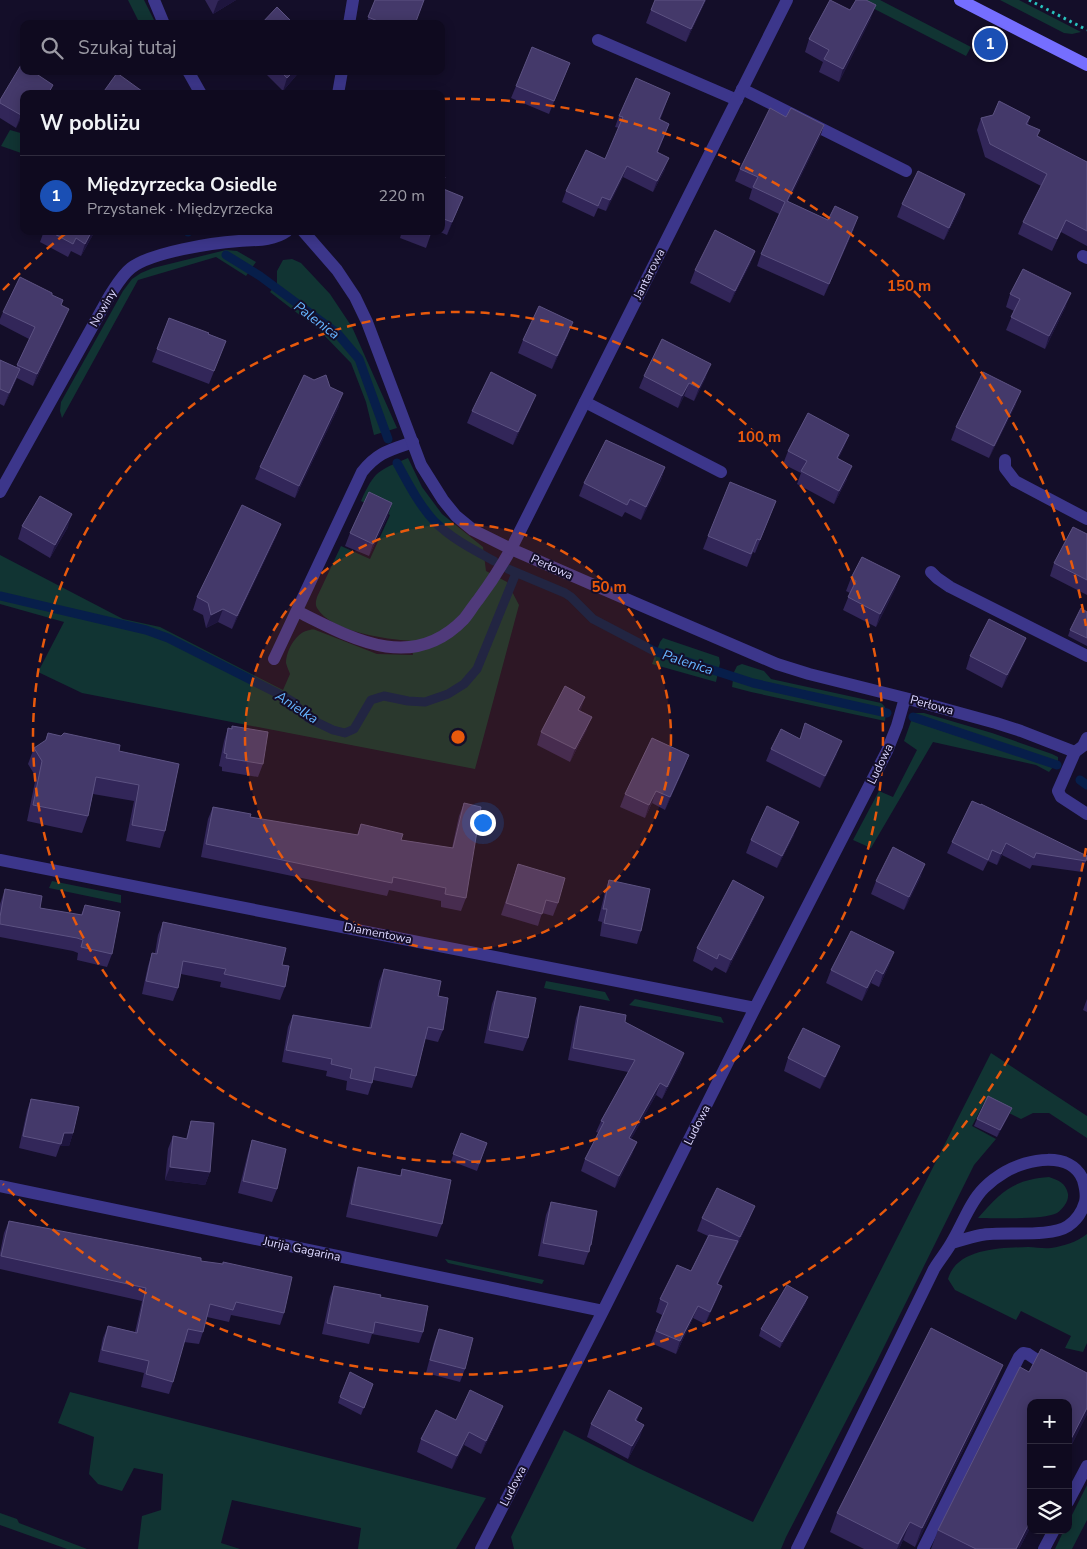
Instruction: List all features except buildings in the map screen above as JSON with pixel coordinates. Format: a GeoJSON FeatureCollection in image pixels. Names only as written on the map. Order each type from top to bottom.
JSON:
{"type":"FeatureCollection","features":[{"type":"Feature","properties":{"kind":"main road"},"geometry":{"type":"LineString","coordinates":[[960,0],[1086,62]]}},
{"type":"Feature","properties":{"kind":"street"},"geometry":{"type":"LineString","coordinates":[[154,0],[162,20]]}},
{"type":"Feature","properties":{"kind":"street"},"geometry":{"type":"LineString","coordinates":[[350,20],[352,0]]}},
{"type":"Feature","properties":{"kind":"street","name":"Jantarowa"},"geometry":{"type":"LineString","coordinates":[[296,611],[361,640],[385,646],[409,648],[434,642],[450,632],[465,618],[496,576],[511,549],[787,0]]}},
{"type":"Feature","properties":{"kind":"street"},"geometry":{"type":"LineString","coordinates":[[598,40],[739,94],[906,171]]}},
{"type":"Feature","properties":{"kind":"street"},"geometry":{"type":"LineString","coordinates":[[190,75],[200,90]]}},
{"type":"Feature","properties":{"kind":"street"},"geometry":{"type":"LineString","coordinates":[[339,90],[341,75]]}},
{"type":"Feature","properties":{"kind":"street","name":"Nowiny"},"geometry":{"type":"LineString","coordinates":[[0,492],[110,295],[120,279],[131,268],[155,257],[208,244],[266,239],[276,235]]}},
{"type":"Feature","properties":{"kind":"street","name":"Perłowa"},"geometry":{"type":"LineString","coordinates":[[306,235],[337,270],[355,297],[367,322],[421,465],[430,482],[456,516],[473,530],[511,549],[777,664],[1013,728],[1075,752]]}},
{"type":"Feature","properties":{"kind":"street"},"geometry":{"type":"LineString","coordinates":[[585,402],[722,472]]}},
{"type":"Feature","properties":{"kind":"street"},"geometry":{"type":"LineString","coordinates":[[274,659],[362,472],[381,453],[413,442]]}},
{"type":"Feature","properties":{"kind":"street"},"geometry":{"type":"LineString","coordinates":[[1005,460],[1005,468],[1015,481],[1087,519]]}},
{"type":"Feature","properties":{"kind":"street"},"geometry":{"type":"LineString","coordinates":[[931,572],[936,578],[950,587],[1087,656]]}},
{"type":"Feature","properties":{"kind":"street","name":"Ludowa"},"geometry":{"type":"LineString","coordinates":[[480,1549],[887,751],[905,698]]}},
{"type":"Feature","properties":{"kind":"street"},"geometry":{"type":"LineString","coordinates":[[1087,738],[1083,746],[1075,752],[1058,791],[1061,797],[1087,814]]}},
{"type":"Feature","properties":{"kind":"street","name":"Diamentowa"},"geometry":{"type":"LineString","coordinates":[[0,860],[755,1008]]}},
{"type":"Feature","properties":{"kind":"street"},"geometry":{"type":"LineString","coordinates":[[797,1549],[934,1268],[952,1243],[970,1208],[984,1189],[1006,1172],[1028,1162],[1048,1159],[1063,1161],[1074,1167],[1081,1174],[1086,1198],[1076,1220],[1066,1228],[1017,1234],[982,1234],[952,1243]]}},
{"type":"Feature","properties":{"kind":"street","name":"Jurija Gagarina"},"geometry":{"type":"LineString","coordinates":[[0,1186],[603,1311]]}},
{"type":"Feature","properties":{"kind":"street"},"geometry":{"type":"LineString","coordinates":[[923,1549],[1019,1357],[1023,1354],[1028,1354],[1057,1373]]}},
{"type":"Feature","properties":{"kind":"street"},"geometry":{"type":"LineString","coordinates":[[1072,1494],[1087,1466]]}},
{"type":"Feature","properties":{"kind":"street"},"geometry":{"type":"LineString","coordinates":[[1044,1549],[1052,1534]]}},
{"type":"Feature","properties":{"kind":"path"},"geometry":{"type":"LineString","coordinates":[[1029,0],[1087,30]]}},
{"type":"Feature","properties":{"kind":"green space"},"geometry":{"type":"Polygon","coordinates":[[[128,0],[144,0],[154,20],[138,20],[128,0]]]}},
{"type":"Feature","properties":{"kind":"green space"},"geometry":{"type":"Polygon","coordinates":[[[857,0],[880,0],[971,47],[966,56],[857,0]]]}},
{"type":"Feature","properties":{"kind":"green space"},"geometry":{"type":"Polygon","coordinates":[[[1000,0],[1019,0],[1081,32],[1064,33],[1000,0]]]}},
{"type":"Feature","properties":{"kind":"green space"},"geometry":{"type":"Polygon","coordinates":[[[10,130],[20,133],[20,153],[1,146],[10,130]]]}},
{"type":"Feature","properties":{"kind":"green space"},"geometry":{"type":"Polygon","coordinates":[[[226,250],[237,251],[256,262],[246,276],[216,257],[138,280],[62,418],[60,411],[61,402],[123,291],[132,279],[153,268],[226,250]]]}},
{"type":"Feature","properties":{"kind":"green space"},"geometry":{"type":"Polygon","coordinates":[[[292,259],[301,263],[330,294],[352,327],[397,428],[374,435],[366,402],[351,363],[319,330],[270,292],[277,283],[277,271],[283,260],[292,259]]]}},
{"type":"Feature","properties":{"kind":"green space"},"geometry":{"type":"Polygon","coordinates":[[[408,458],[422,487],[442,514],[483,547],[486,571],[507,582],[519,605],[475,769],[82,693],[38,672],[64,622],[0,604],[0,555],[123,619],[160,627],[283,690],[290,674],[286,663],[288,652],[297,637],[305,631],[316,630],[377,654],[413,655],[411,641],[374,636],[346,628],[324,616],[316,604],[317,597],[341,546],[370,559],[390,515],[361,501],[370,483],[378,473],[408,458]]]}},
{"type":"Feature","properties":{"kind":"green space"},"geometry":{"type":"Polygon","coordinates":[[[663,638],[719,657],[720,663],[716,682],[652,664],[663,638]]]}},
{"type":"Feature","properties":{"kind":"green space"},"geometry":{"type":"Polygon","coordinates":[[[742,664],[764,671],[771,679],[881,703],[886,709],[885,721],[732,687],[734,672],[737,666],[742,664]]]}},
{"type":"Feature","properties":{"kind":"green space"},"geometry":{"type":"Polygon","coordinates":[[[914,713],[924,713],[992,733],[1052,754],[1058,757],[1058,761],[1049,772],[1036,765],[933,742],[871,848],[853,840],[879,791],[893,797],[917,750],[904,741],[914,713]]]}},
{"type":"Feature","properties":{"kind":"green space"},"geometry":{"type":"Polygon","coordinates":[[[52,881],[121,895],[121,903],[49,888],[52,881]]]}},
{"type":"Feature","properties":{"kind":"green space"},"geometry":{"type":"Polygon","coordinates":[[[546,981],[605,992],[610,1001],[544,988],[546,981]]]}},
{"type":"Feature","properties":{"kind":"green space"},"geometry":{"type":"Polygon","coordinates":[[[635,999],[721,1017],[724,1023],[629,1005],[635,999]]]}},
{"type":"Feature","properties":{"kind":"green space"},"geometry":{"type":"Polygon","coordinates":[[[991,1053],[1087,1116],[1087,1138],[1049,1113],[1033,1113],[1021,1119],[985,1101],[972,1126],[996,1139],[974,1165],[781,1549],[514,1549],[511,1537],[564,1430],[636,1467],[753,1522],[991,1053]]]}},
{"type":"Feature","properties":{"kind":"green space"},"geometry":{"type":"Polygon","coordinates":[[[1049,1177],[1063,1185],[1068,1194],[1065,1205],[1057,1213],[1031,1218],[978,1218],[1001,1194],[1016,1184],[1049,1177]]]}},
{"type":"Feature","properties":{"kind":"green space"},"geometry":{"type":"Polygon","coordinates":[[[1087,1234],[1087,1343],[1083,1352],[1065,1348],[1071,1336],[1021,1311],[1016,1320],[955,1290],[948,1279],[960,1261],[981,1252],[1017,1247],[1051,1248],[1070,1243],[1087,1234]]]}},
{"type":"Feature","properties":{"kind":"green space"},"geometry":{"type":"Polygon","coordinates":[[[445,1259],[544,1280],[542,1284],[448,1263],[445,1259]]]}},
{"type":"Feature","properties":{"kind":"green space"},"geometry":{"type":"Polygon","coordinates":[[[70,1392],[486,1498],[456,1549],[358,1549],[361,1528],[232,1500],[221,1543],[240,1549],[138,1549],[142,1516],[161,1510],[163,1474],[134,1468],[122,1491],[98,1484],[89,1474],[94,1437],[58,1423],[70,1392]]]}},
{"type":"Feature","properties":{"kind":"green space"},"geometry":{"type":"Polygon","coordinates":[[[1087,1485],[1087,1520],[1072,1549],[1055,1549],[1062,1534],[1072,1534],[1072,1515],[1087,1485]]]}},
{"type":"Feature","properties":{"kind":"green space"},"geometry":{"type":"Polygon","coordinates":[[[0,1513],[17,1519],[19,1523],[87,1549],[67,1549],[0,1525],[0,1513]]]}},
{"type":"Feature","properties":{"kind":"waterway","name":"Palenica"},"geometry":{"type":"LineString","coordinates":[[226,255],[260,276],[337,333],[359,359],[388,439]]}},
{"type":"Feature","properties":{"kind":"waterway","name":"Palenica"},"geometry":{"type":"LineString","coordinates":[[397,463],[419,501],[435,522],[456,539],[494,561]]}},
{"type":"Feature","properties":{"kind":"waterway","name":"Palenica"},"geometry":{"type":"LineString","coordinates":[[508,569],[565,593],[593,619],[654,651],[753,683],[887,713]]}},
{"type":"Feature","properties":{"kind":"waterway","name":"Anielka"},"geometry":{"type":"LineString","coordinates":[[0,596],[146,630],[168,638],[281,695],[293,702],[308,718],[333,730],[345,733],[354,729],[371,700],[384,696],[425,702],[448,694],[464,684],[477,669],[516,573]]}},
{"type":"Feature","properties":{"kind":"waterway","name":"Palenica"},"geometry":{"type":"LineString","coordinates":[[913,717],[1057,765]]}},
{"type":"Feature","properties":{"kind":"waterway","name":"Palenica"},"geometry":{"type":"LineString","coordinates":[[1080,780],[1087,785]]}},
{"type":"Feature","properties":{"kind":"place","name":"Międzyrzecka Osiedle"},"geometry":{"type":"Point","coordinates":[990,44]}}]}
